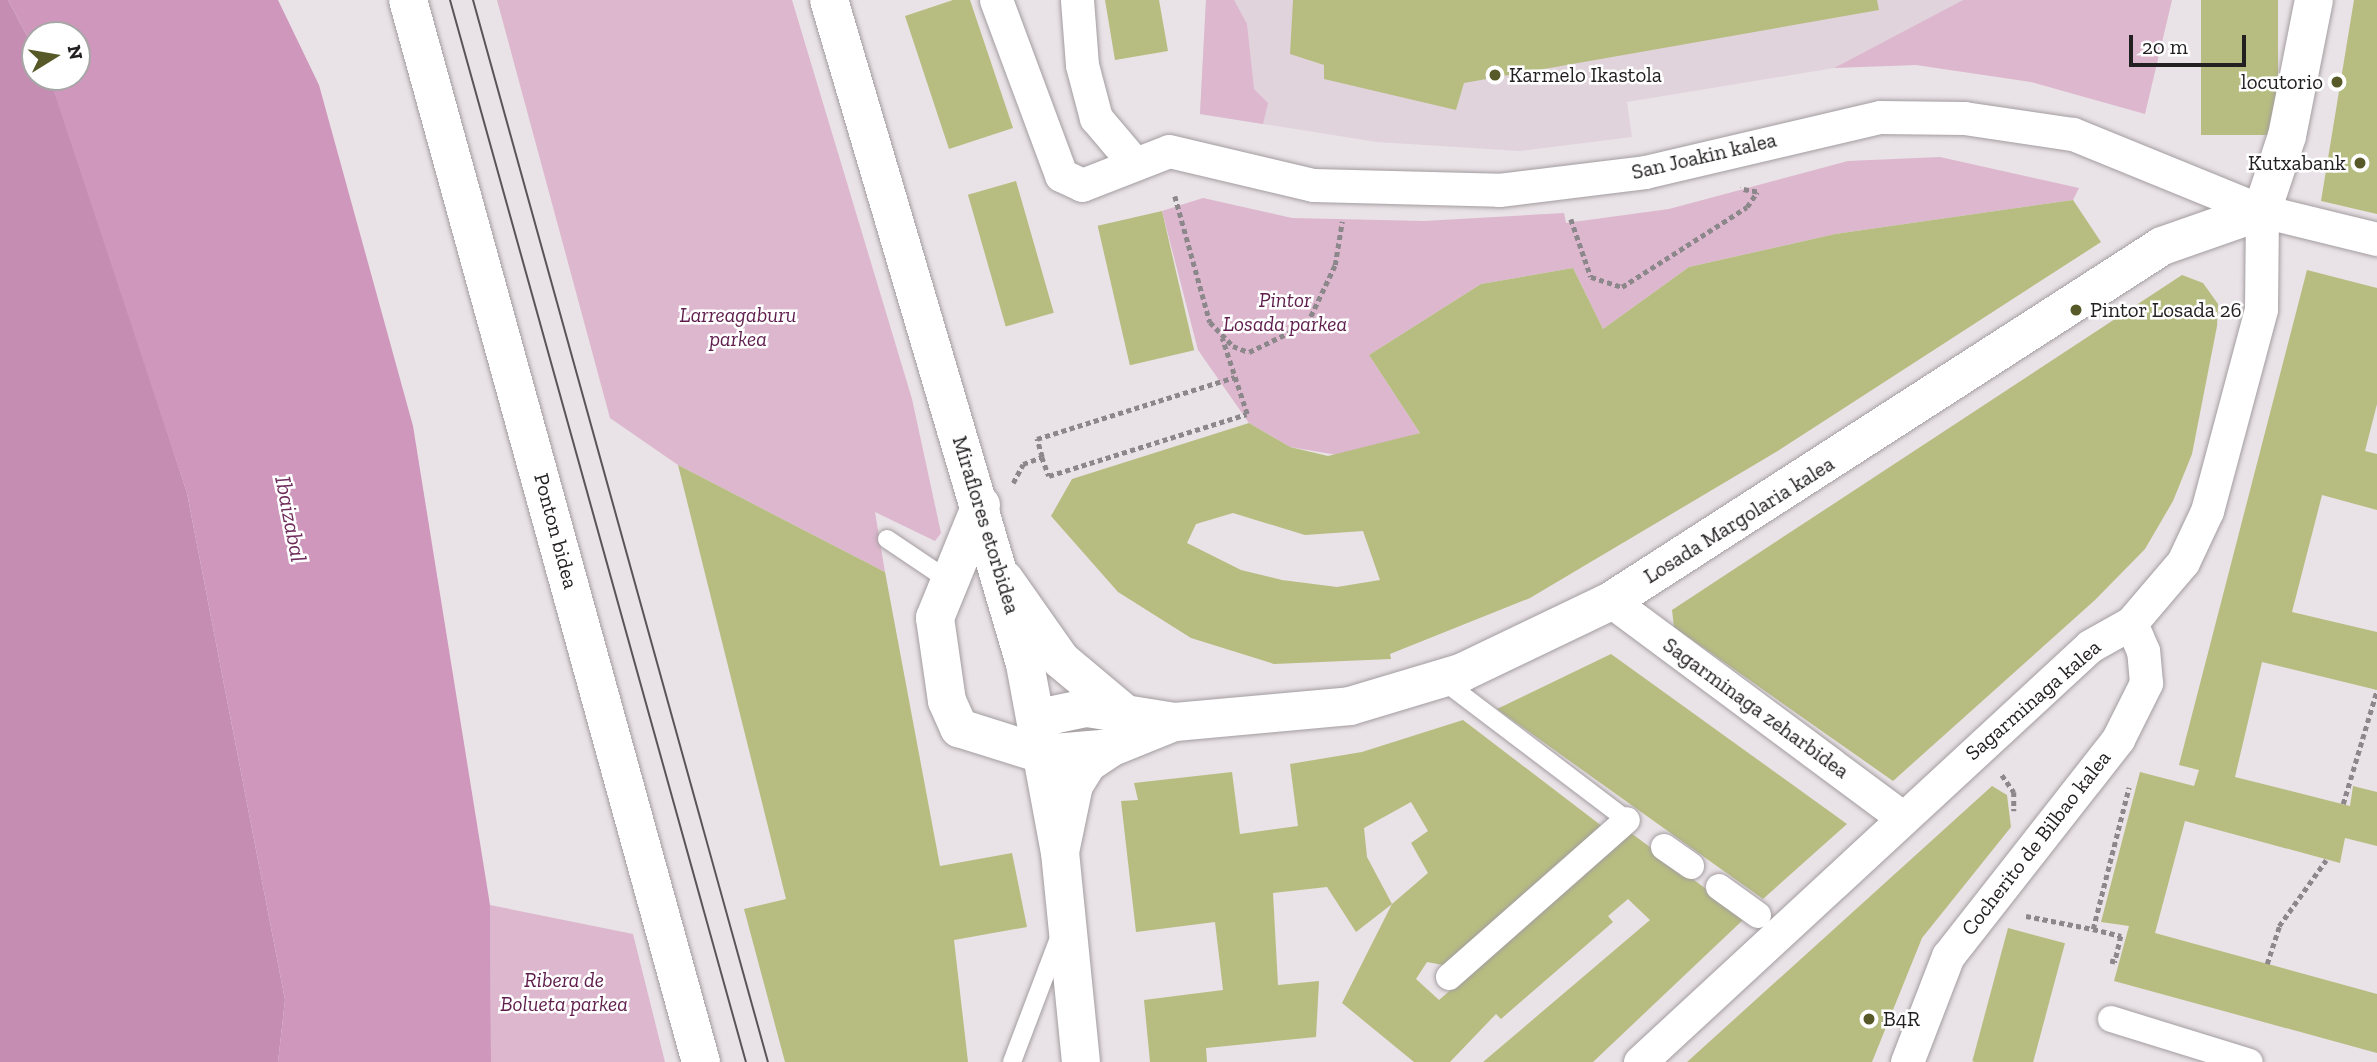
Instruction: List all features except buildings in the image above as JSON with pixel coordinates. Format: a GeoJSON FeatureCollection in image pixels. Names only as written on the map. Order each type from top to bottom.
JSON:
{"type":"FeatureCollection","features":[{"type":"Feature","properties":{"kind":"street","name":"Ponton bidea"},"geometry":{"type":"LineString","coordinates":[[408,0],[701,1062]]}},
{"type":"Feature","properties":{"kind":"street","name":"Miraflores etorbidea"},"geometry":{"type":"LineString","coordinates":[[829,0],[916,301],[996,495],[1004,579],[1040,740],[1060,852],[1081,1062]]}},
{"type":"Feature","properties":{"kind":"street","name":"San Joakin kalea"},"geometry":{"type":"LineString","coordinates":[[996,0],[1061,175],[1082,185],[1169,151],[1348,188],[1460,191],[1563,184],[1646,172],[1880,117],[1964,118],[2073,134],[2262,211],[2377,239]]}},
{"type":"Feature","properties":{"kind":"street"},"geometry":{"type":"LineString","coordinates":[[1077,0],[1082,65],[1096,118],[1135,164]]}},
{"type":"Feature","properties":{"kind":"street","name":"Sagarminaga kalea"},"geometry":{"type":"LineString","coordinates":[[1640,1062],[1901,816],[2090,646],[2131,623],[2183,562],[2207,511],[2261,309],[2262,211],[2287,136],[2314,0]]}},
{"type":"Feature","properties":{"kind":"street","name":"Losada Margolaria kalea"},"geometry":{"type":"LineString","coordinates":[[996,495],[948,580],[935,618],[947,701],[959,728],[1040,740],[1120,733],[1175,722],[1350,706],[1441,679],[1542,638],[1611,601],[2162,246],[2262,211]]}},
{"type":"Feature","properties":{"kind":"street"},"geometry":{"type":"LineString","coordinates":[[1004,579],[1061,660],[1120,733],[1087,763],[1074,785],[1060,852]]}},
{"type":"Feature","properties":{"kind":"street","name":"Sagarminaga zeharbidea"},"geometry":{"type":"LineString","coordinates":[[1611,601],[1901,816]]}},
{"type":"Feature","properties":{"kind":"street","name":"Cocherito de Bilbao kalea"},"geometry":{"type":"LineString","coordinates":[[1907,1062],[1948,956],[2118,739],[2146,682],[2143,651],[2131,623]]}},
{"type":"Feature","properties":{"kind":"street"},"geometry":{"type":"LineString","coordinates":[[1449,977],[1628,820]]}},
{"type":"Feature","properties":{"kind":"street"},"geometry":{"type":"LineString","coordinates":[[1664,847],[1691,866]]}},
{"type":"Feature","properties":{"kind":"street"},"geometry":{"type":"LineString","coordinates":[[1719,887],[1758,915]]}},
{"type":"Feature","properties":{"kind":"street"},"geometry":{"type":"LineString","coordinates":[[2110,1019],[2250,1062]]}},
{"type":"Feature","properties":{"kind":"lane"},"geometry":{"type":"LineString","coordinates":[[887,539],[948,580]]}},
{"type":"Feature","properties":{"kind":"lane"},"geometry":{"type":"LineString","coordinates":[[1441,679],[1628,820]]}},
{"type":"Feature","properties":{"kind":"lane"},"geometry":{"type":"LineString","coordinates":[[1012,1062],[1068,915]]}},
{"type":"Feature","properties":{"kind":"path"},"geometry":{"type":"LineString","coordinates":[[1563,184],[1591,277],[1622,287],[1747,207],[1757,192]]}},
{"type":"Feature","properties":{"kind":"path"},"geometry":{"type":"LineString","coordinates":[[1175,195],[1210,322],[1221,334],[1248,352],[1307,324],[1335,265],[1344,211]]}},
{"type":"Feature","properties":{"kind":"path"},"geometry":{"type":"LineString","coordinates":[[1221,334],[1235,377],[1247,414],[1049,476],[1037,439],[1235,377]]}},
{"type":"Feature","properties":{"kind":"path"},"geometry":{"type":"LineString","coordinates":[[996,495],[1023,464],[1042,457]]}},
{"type":"Feature","properties":{"kind":"path"},"geometry":{"type":"LineString","coordinates":[[2343,804],[2377,690]]}},
{"type":"Feature","properties":{"kind":"path"},"geometry":{"type":"LineString","coordinates":[[1996,770],[2014,792],[2014,813]]}},
{"type":"Feature","properties":{"kind":"path"},"geometry":{"type":"LineString","coordinates":[[2093,929],[2131,780]]}},
{"type":"Feature","properties":{"kind":"path"},"geometry":{"type":"LineString","coordinates":[[2267,964],[2279,926],[2326,860]]}},
{"type":"Feature","properties":{"kind":"path"},"geometry":{"type":"LineString","coordinates":[[2018,915],[2121,936],[2115,962],[2110,961]]}},
{"type":"Feature","properties":{"kind":"shaded area"},"geometry":{"type":"Polygon","coordinates":[[[0,0],[8,0],[21,25],[21,91],[56,91],[187,493],[285,1000],[278,1062],[0,1062],[0,0]]]}},
{"type":"Feature","properties":{"kind":"shaded area","name":"Karmelo Ikastola"},"geometry":{"type":"Polygon","coordinates":[[[1206,0],[1963,0],[1834,68],[1627,102],[1632,137],[1520,151],[1377,142],[1200,114],[1206,0]]]}},
{"type":"Feature","properties":{"kind":"green space","name":"Larreagaburu parkea"},"geometry":{"type":"Polygon","coordinates":[[[497,0],[792,0],[912,399],[941,533],[935,541],[875,512],[885,572],[678,465],[610,418],[497,0]]]}},
{"type":"Feature","properties":{"kind":"green space"},"geometry":{"type":"Polygon","coordinates":[[[1206,0],[1234,0],[1247,24],[1254,89],[1268,103],[1263,124],[1200,114],[1206,0]]]}},
{"type":"Feature","properties":{"kind":"green space"},"geometry":{"type":"Polygon","coordinates":[[[1963,0],[2172,0],[2145,114],[2031,82],[1916,65],[1834,68],[1963,0]]]}},
{"type":"Feature","properties":{"kind":"green space","name":"Pintor Losada parkea"},"geometry":{"type":"Polygon","coordinates":[[[1940,157],[2079,188],[2073,200],[1835,234],[1689,267],[1603,329],[1573,268],[1481,284],[1369,355],[1420,433],[1343,456],[1290,447],[1249,423],[1198,350],[1162,211],[1203,198],[1292,218],[1424,221],[1564,213],[1566,223],[1669,209],[1848,161],[1940,157]]]}},
{"type":"Feature","properties":{"kind":"green space","name":"Ribera de Bolueta parkea"},"geometry":{"type":"Polygon","coordinates":[[[490,905],[633,934],[665,1062],[491,1062],[490,905]]]}},
{"type":"Feature","properties":{"kind":"water","name":"Ibaizabal"},"geometry":{"type":"Polygon","coordinates":[[[8,0],[278,0],[319,85],[413,426],[490,905],[491,1062],[278,1062],[285,1000],[187,493],[54,91],[91,91],[91,21],[21,21],[21,25],[8,0]]]}},
{"type":"Feature","properties":{"kind":"tram line"},"geometry":{"type":"LineString","coordinates":[[450,0],[746,1062]]}},
{"type":"Feature","properties":{"kind":"tram line"},"geometry":{"type":"LineString","coordinates":[[473,0],[768,1062]]}},
{"type":"Feature","properties":{"kind":"place","name":"Karmelo Ikastola"},"geometry":{"type":"Point","coordinates":[1495,75]}},
{"type":"Feature","properties":{"kind":"place","name":"locutorio"},"geometry":{"type":"Point","coordinates":[2337,82]}},
{"type":"Feature","properties":{"kind":"place","name":"Kutxabank"},"geometry":{"type":"Point","coordinates":[2360,163]}},
{"type":"Feature","properties":{"kind":"place","name":"Pintor Losada 26"},"geometry":{"type":"Point","coordinates":[2076,310]}},
{"type":"Feature","properties":{"kind":"place","name":"B4R"},"geometry":{"type":"Point","coordinates":[1869,1019]}}]}
